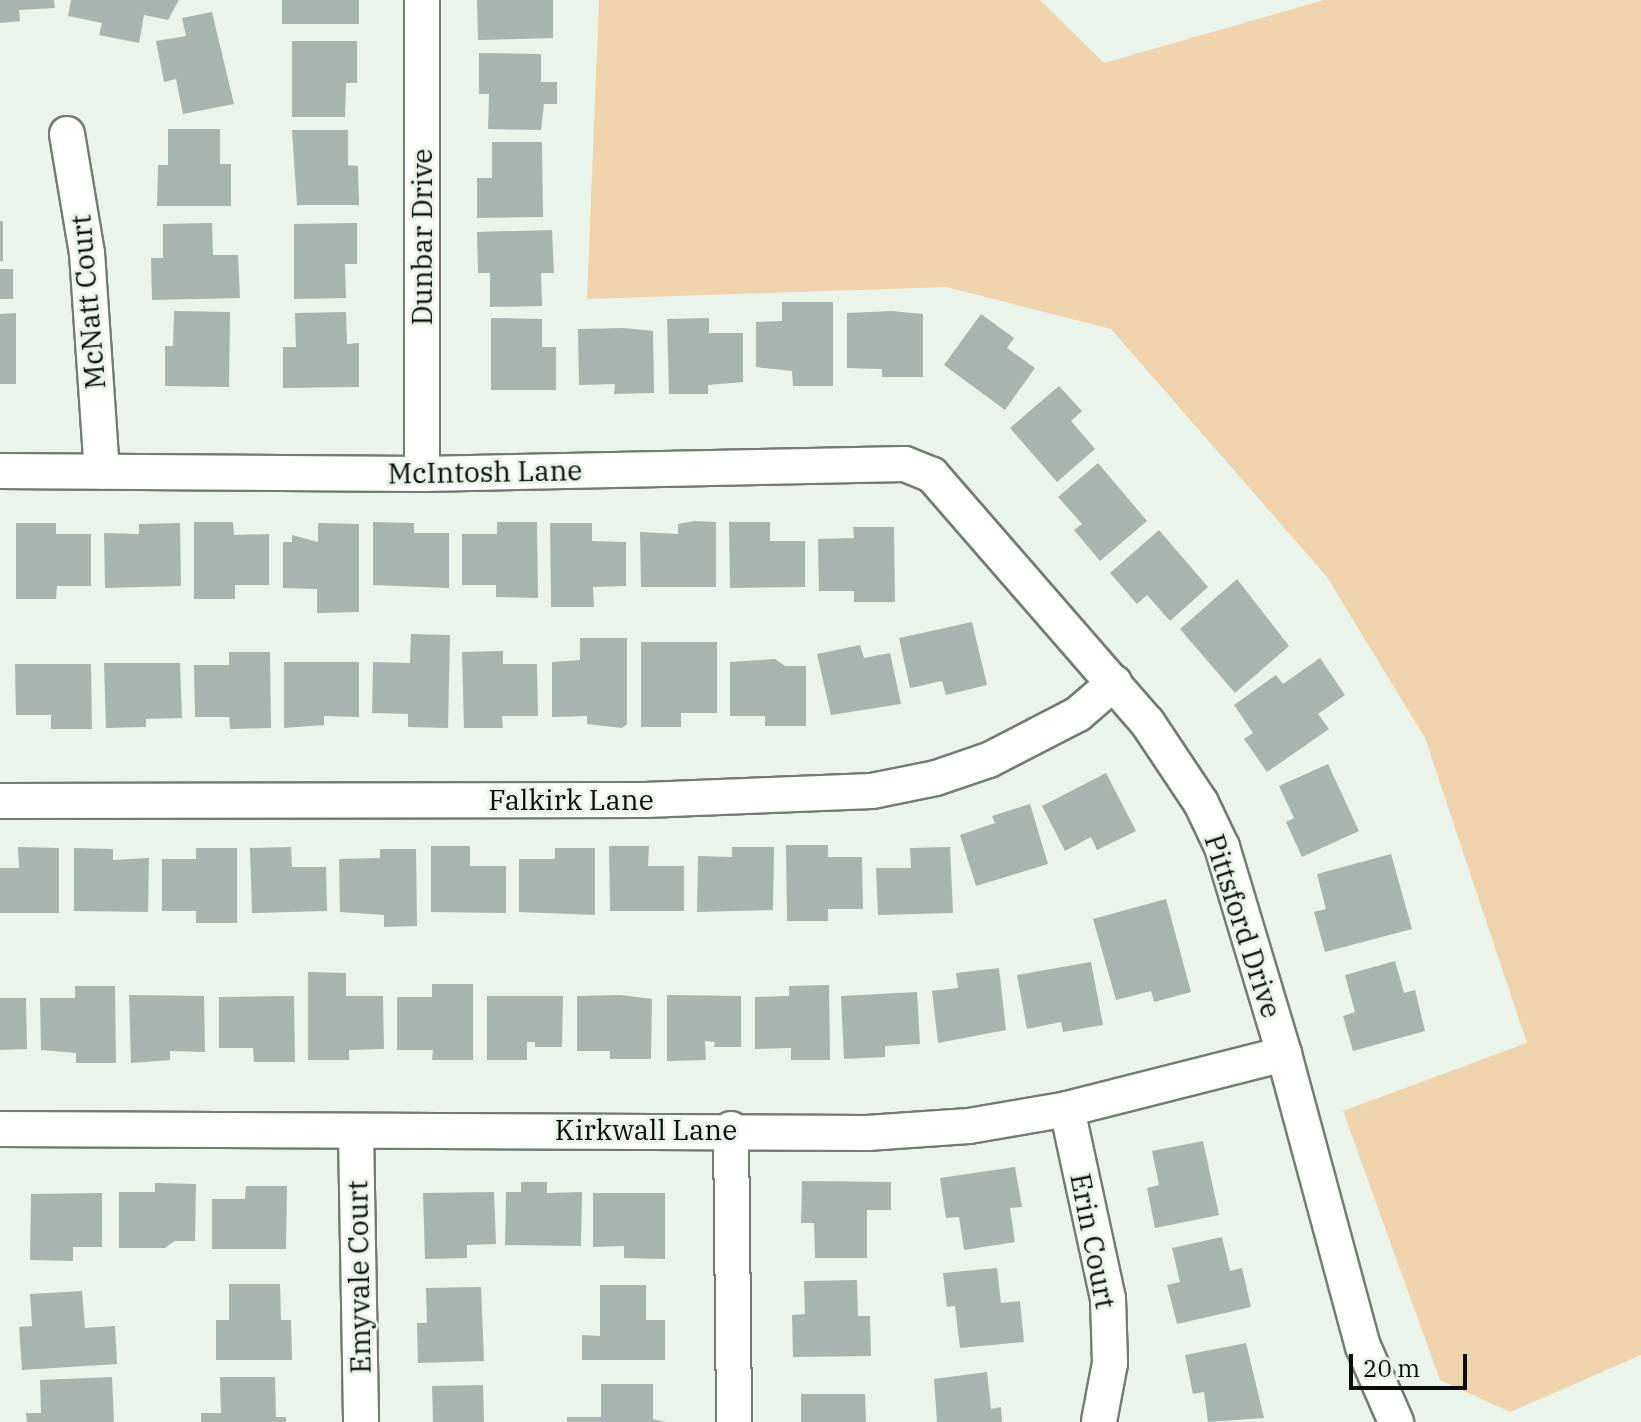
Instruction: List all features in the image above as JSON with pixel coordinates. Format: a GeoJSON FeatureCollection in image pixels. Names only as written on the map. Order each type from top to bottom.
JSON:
{"type":"FeatureCollection","features":[{"type":"Feature","properties":{"kind":"street","name":"Dunbar Drive"},"geometry":{"type":"LineString","coordinates":[[422,0],[422,474]]}},
{"type":"Feature","properties":{"kind":"street","name":"McNatt Court"},"geometry":{"type":"LineString","coordinates":[[67,134],[87,253],[102,471]]}},
{"type":"Feature","properties":{"kind":"street","name":"McIntosh Lane"},"geometry":{"type":"LineString","coordinates":[[0,471],[422,474],[905,464],[932,475],[957,501]]}},
{"type":"Feature","properties":{"kind":"street","name":"Pittsford Drive"},"geometry":{"type":"LineString","coordinates":[[957,501],[1114,683],[1177,763],[1222,847],[1284,1054],[1330,1238],[1363,1346],[1396,1422]]}},
{"type":"Feature","properties":{"kind":"street","name":"Falkirk Lane"},"geometry":{"type":"LineString","coordinates":[[0,801],[645,800],[872,791],[936,778],[989,760],[1078,714],[1114,683]]}},
{"type":"Feature","properties":{"kind":"street","name":"Kirkwall Lane"},"geometry":{"type":"LineString","coordinates":[[0,1129],[731,1129],[867,1133],[969,1126],[1067,1109],[1284,1054]]}},
{"type":"Feature","properties":{"kind":"street","name":"Erin Court"},"geometry":{"type":"LineString","coordinates":[[1067,1109],[1108,1299],[1110,1363],[1099,1421]]}},
{"type":"Feature","properties":{"kind":"street"},"geometry":{"type":"LineString","coordinates":[[731,1129],[734,1422]]}},
{"type":"Feature","properties":{"kind":"street","name":"Emyvale Court"},"geometry":{"type":"LineString","coordinates":[[356,1131],[361,1422]]}},
{"type":"Feature","properties":{"kind":"shaded area"},"geometry":{"type":"Polygon","coordinates":[[[599,0],[1040,0],[1104,63],[1324,0],[1641,0],[1641,1355],[1510,1412],[1440,1380],[1343,1111],[1527,1043],[1425,738],[1327,577],[1111,329],[947,287],[587,299],[599,0]]]}},
{"type":"Feature","properties":{"kind":"building"},"geometry":{"type":"Polygon","coordinates":[[[0,0],[54,0],[55,8],[19,10],[20,21],[0,23],[0,0]]]}},
{"type":"Feature","properties":{"kind":"building"},"geometry":{"type":"Polygon","coordinates":[[[71,0],[179,0],[168,20],[144,15],[139,43],[99,35],[102,23],[68,16],[71,0]]]}},
{"type":"Feature","properties":{"kind":"building"},"geometry":{"type":"Polygon","coordinates":[[[282,0],[359,0],[359,24],[282,24],[282,0]]]}},
{"type":"Feature","properties":{"kind":"building"},"geometry":{"type":"Polygon","coordinates":[[[477,0],[553,0],[553,38],[478,40],[477,0]]]}},
{"type":"Feature","properties":{"kind":"building"},"geometry":{"type":"Polygon","coordinates":[[[212,12],[234,104],[183,114],[176,79],[164,82],[156,41],[186,36],[182,18],[212,12]]]}},
{"type":"Feature","properties":{"kind":"building"},"geometry":{"type":"Polygon","coordinates":[[[292,41],[357,41],[357,83],[346,83],[345,117],[292,117],[292,41]]]}},
{"type":"Feature","properties":{"kind":"building"},"geometry":{"type":"Polygon","coordinates":[[[479,53],[541,54],[541,82],[557,82],[557,104],[544,104],[541,130],[488,129],[489,94],[479,94],[479,53]]]}},
{"type":"Feature","properties":{"kind":"building"},"geometry":{"type":"Polygon","coordinates":[[[168,129],[220,129],[220,164],[231,164],[231,206],[157,206],[158,165],[168,165],[168,129]]]}},
{"type":"Feature","properties":{"kind":"building"},"geometry":{"type":"Polygon","coordinates":[[[292,130],[348,130],[348,165],[358,166],[359,205],[297,205],[292,130]]]}},
{"type":"Feature","properties":{"kind":"building"},"geometry":{"type":"Polygon","coordinates":[[[492,142],[542,142],[543,217],[477,218],[477,178],[492,178],[492,142]]]}},
{"type":"Feature","properties":{"kind":"building"},"geometry":{"type":"Polygon","coordinates":[[[0,221],[3,221],[3,261],[0,261],[0,221]]]}},
{"type":"Feature","properties":{"kind":"building"},"geometry":{"type":"Polygon","coordinates":[[[212,223],[213,255],[238,255],[240,298],[152,300],[151,258],[163,258],[163,224],[212,223]]]}},
{"type":"Feature","properties":{"kind":"building"},"geometry":{"type":"Polygon","coordinates":[[[357,223],[357,264],[345,264],[346,298],[294,299],[294,224],[357,223]]]}},
{"type":"Feature","properties":{"kind":"building"},"geometry":{"type":"Polygon","coordinates":[[[552,230],[554,273],[541,273],[542,306],[490,307],[490,273],[478,273],[477,232],[552,230]]]}},
{"type":"Feature","properties":{"kind":"building"},"geometry":{"type":"Polygon","coordinates":[[[0,269],[13,269],[13,299],[0,299],[0,269]]]}},
{"type":"Feature","properties":{"kind":"building"},"geometry":{"type":"Polygon","coordinates":[[[782,302],[833,302],[833,386],[793,386],[792,371],[756,367],[756,322],[782,321],[782,302]]]}},
{"type":"Feature","properties":{"kind":"building"},"geometry":{"type":"Polygon","coordinates":[[[174,311],[230,312],[229,387],[165,386],[165,346],[173,346],[174,311]]]}},
{"type":"Feature","properties":{"kind":"building"},"geometry":{"type":"Polygon","coordinates":[[[892,311],[923,314],[923,377],[882,377],[882,369],[847,368],[847,313],[892,311]]]}},
{"type":"Feature","properties":{"kind":"building"},"geometry":{"type":"Polygon","coordinates":[[[346,312],[347,344],[359,343],[359,387],[283,388],[283,347],[296,347],[295,313],[346,312]]]}},
{"type":"Feature","properties":{"kind":"building"},"geometry":{"type":"Polygon","coordinates":[[[16,313],[16,384],[0,384],[0,314],[16,313]]]}},
{"type":"Feature","properties":{"kind":"building"},"geometry":{"type":"Polygon","coordinates":[[[981,314],[1014,338],[1007,348],[1035,368],[1005,410],[944,365],[981,314]]]}},
{"type":"Feature","properties":{"kind":"building"},"geometry":{"type":"Polygon","coordinates":[[[491,318],[542,319],[542,347],[556,347],[556,390],[491,390],[491,318]]]}},
{"type":"Feature","properties":{"kind":"building"},"geometry":{"type":"Polygon","coordinates":[[[709,318],[709,333],[743,333],[743,382],[708,385],[708,394],[669,394],[667,319],[709,318]]]}},
{"type":"Feature","properties":{"kind":"building"},"geometry":{"type":"Polygon","coordinates":[[[578,329],[653,331],[654,393],[614,394],[615,384],[579,385],[578,329]]]}},
{"type":"Feature","properties":{"kind":"building"},"geometry":{"type":"Polygon","coordinates":[[[1059,386],[1082,411],[1071,421],[1095,449],[1057,482],[1010,428],[1059,386]]]}},
{"type":"Feature","properties":{"kind":"building"},"geometry":{"type":"Polygon","coordinates":[[[1098,463],[1147,521],[1100,561],[1074,530],[1082,524],[1058,497],[1098,463]]]}},
{"type":"Feature","properties":{"kind":"building"},"geometry":{"type":"Polygon","coordinates":[[[194,522],[233,522],[234,535],[269,534],[269,585],[235,585],[235,599],[194,599],[194,522]]]}},
{"type":"Feature","properties":{"kind":"building"},"geometry":{"type":"Polygon","coordinates":[[[373,522],[414,523],[414,533],[449,533],[449,588],[373,585],[373,522]]]}},
{"type":"Feature","properties":{"kind":"building"},"geometry":{"type":"Polygon","coordinates":[[[497,522],[537,522],[538,598],[496,597],[496,585],[462,585],[462,534],[497,534],[497,522]]]}},
{"type":"Feature","properties":{"kind":"building"},"geometry":{"type":"Polygon","coordinates":[[[716,522],[716,587],[641,587],[640,532],[678,534],[678,524],[716,522]]]}},
{"type":"Feature","properties":{"kind":"building"},"geometry":{"type":"Polygon","coordinates":[[[729,522],[770,522],[770,541],[805,541],[805,587],[730,588],[729,522]]]}},
{"type":"Feature","properties":{"kind":"building"},"geometry":{"type":"Polygon","coordinates":[[[16,523],[56,523],[56,534],[91,534],[91,586],[57,586],[56,599],[16,599],[16,523]]]}},
{"type":"Feature","properties":{"kind":"building"},"geometry":{"type":"Polygon","coordinates":[[[180,523],[181,586],[105,588],[104,533],[139,534],[139,524],[180,523]]]}},
{"type":"Feature","properties":{"kind":"building"},"geometry":{"type":"Polygon","coordinates":[[[318,523],[359,524],[359,612],[317,613],[317,589],[283,588],[283,542],[292,542],[292,535],[318,542],[318,523]]]}},
{"type":"Feature","properties":{"kind":"building"},"geometry":{"type":"Polygon","coordinates":[[[550,523],[592,523],[592,541],[626,542],[626,586],[593,587],[594,607],[551,607],[550,523]]]}},
{"type":"Feature","properties":{"kind":"building"},"geometry":{"type":"Polygon","coordinates":[[[853,527],[894,527],[895,602],[854,602],[854,591],[819,591],[818,539],[854,538],[853,527]]]}},
{"type":"Feature","properties":{"kind":"building"},"geometry":{"type":"Polygon","coordinates":[[[1159,530],[1208,587],[1170,621],[1147,595],[1137,604],[1110,573],[1159,530]]]}},
{"type":"Feature","properties":{"kind":"building"},"geometry":{"type":"Polygon","coordinates":[[[1237,579],[1289,646],[1235,693],[1180,629],[1237,579]]]}},
{"type":"Feature","properties":{"kind":"building"},"geometry":{"type":"Polygon","coordinates":[[[972,622],[987,685],[946,695],[942,681],[910,688],[899,638],[972,622]]]}},
{"type":"Feature","properties":{"kind":"building"},"geometry":{"type":"Polygon","coordinates":[[[411,634],[450,635],[448,728],[408,727],[408,714],[372,713],[373,662],[410,663],[411,634]]]}},
{"type":"Feature","properties":{"kind":"building"},"geometry":{"type":"Polygon","coordinates":[[[580,638],[627,638],[627,724],[622,728],[587,724],[587,716],[552,717],[552,662],[580,660],[580,638]]]}},
{"type":"Feature","properties":{"kind":"building"},"geometry":{"type":"Polygon","coordinates":[[[641,642],[717,642],[717,713],[681,713],[681,727],[641,727],[641,642]]]}},
{"type":"Feature","properties":{"kind":"building"},"geometry":{"type":"Polygon","coordinates":[[[860,645],[864,658],[890,653],[901,704],[831,715],[817,654],[860,645]]]}},
{"type":"Feature","properties":{"kind":"building"},"geometry":{"type":"Polygon","coordinates":[[[503,651],[503,664],[537,664],[538,716],[502,716],[503,728],[464,728],[462,652],[503,651]]]}},
{"type":"Feature","properties":{"kind":"building"},"geometry":{"type":"Polygon","coordinates":[[[229,652],[270,652],[271,728],[230,729],[229,717],[195,717],[194,665],[229,665],[229,652]]]}},
{"type":"Feature","properties":{"kind":"building"},"geometry":{"type":"Polygon","coordinates":[[[1320,658],[1345,695],[1318,714],[1329,729],[1267,772],[1244,739],[1253,733],[1234,705],[1276,675],[1283,684],[1320,658]]]}},
{"type":"Feature","properties":{"kind":"building"},"geometry":{"type":"Polygon","coordinates":[[[775,659],[785,666],[806,666],[806,726],[765,726],[765,716],[730,716],[730,662],[775,659]]]}},
{"type":"Feature","properties":{"kind":"building"},"geometry":{"type":"Polygon","coordinates":[[[284,662],[359,662],[359,717],[324,716],[324,725],[284,728],[284,662]]]}},
{"type":"Feature","properties":{"kind":"building"},"geometry":{"type":"Polygon","coordinates":[[[104,663],[180,663],[182,718],[146,719],[146,727],[106,728],[104,663]]]}},
{"type":"Feature","properties":{"kind":"building"},"geometry":{"type":"Polygon","coordinates":[[[15,664],[91,664],[92,729],[51,729],[51,715],[16,715],[15,664]]]}},
{"type":"Feature","properties":{"kind":"building"},"geometry":{"type":"Polygon","coordinates":[[[1328,764],[1359,831],[1302,857],[1286,822],[1294,818],[1279,786],[1328,764]]]}},
{"type":"Feature","properties":{"kind":"building"},"geometry":{"type":"Polygon","coordinates":[[[1106,773],[1136,831],[1097,850],[1091,837],[1065,851],[1042,806],[1106,773]]]}},
{"type":"Feature","properties":{"kind":"building"},"geometry":{"type":"Polygon","coordinates":[[[1030,804],[1048,864],[976,886],[960,835],[995,823],[992,816],[1030,804]]]}},
{"type":"Feature","properties":{"kind":"building"},"geometry":{"type":"Polygon","coordinates":[[[786,845],[828,845],[828,857],[862,857],[863,909],[828,909],[828,921],[787,921],[786,845]]]}},
{"type":"Feature","properties":{"kind":"building"},"geometry":{"type":"Polygon","coordinates":[[[431,846],[470,846],[470,866],[506,866],[506,913],[431,912],[431,846]]]}},
{"type":"Feature","properties":{"kind":"building"},"geometry":{"type":"Polygon","coordinates":[[[609,846],[649,846],[648,866],[684,866],[684,911],[610,911],[609,846]]]}},
{"type":"Feature","properties":{"kind":"building"},"geometry":{"type":"Polygon","coordinates":[[[18,847],[59,848],[59,913],[0,913],[0,868],[19,868],[18,847]]]}},
{"type":"Feature","properties":{"kind":"building"},"geometry":{"type":"Polygon","coordinates":[[[291,847],[292,867],[326,867],[327,911],[252,913],[250,848],[291,847]]]}},
{"type":"Feature","properties":{"kind":"building"},"geometry":{"type":"Polygon","coordinates":[[[732,847],[774,847],[773,910],[697,912],[698,856],[732,857],[732,847]]]}},
{"type":"Feature","properties":{"kind":"building"},"geometry":{"type":"Polygon","coordinates":[[[950,847],[953,913],[878,915],[876,868],[911,868],[910,848],[950,847]]]}},
{"type":"Feature","properties":{"kind":"building"},"geometry":{"type":"Polygon","coordinates":[[[74,848],[113,849],[113,860],[149,858],[148,912],[74,911],[74,848]]]}},
{"type":"Feature","properties":{"kind":"building"},"geometry":{"type":"Polygon","coordinates":[[[196,848],[237,848],[237,923],[196,923],[196,911],[162,911],[162,859],[196,859],[196,848]]]}},
{"type":"Feature","properties":{"kind":"building"},"geometry":{"type":"Polygon","coordinates":[[[555,848],[595,848],[595,915],[519,912],[519,859],[555,859],[555,848]]]}},
{"type":"Feature","properties":{"kind":"building"},"geometry":{"type":"Polygon","coordinates":[[[380,849],[416,849],[417,926],[384,927],[384,915],[340,912],[339,859],[380,858],[380,849]]]}},
{"type":"Feature","properties":{"kind":"building"},"geometry":{"type":"Polygon","coordinates":[[[1391,854],[1412,929],[1325,952],[1314,912],[1326,909],[1317,874],[1391,854]]]}},
{"type":"Feature","properties":{"kind":"building"},"geometry":{"type":"Polygon","coordinates":[[[1166,899],[1191,992],[1154,1002],[1151,991],[1116,1000],[1093,919],[1166,899]]]}},
{"type":"Feature","properties":{"kind":"building"},"geometry":{"type":"Polygon","coordinates":[[[1395,961],[1404,993],[1415,990],[1425,1031],[1353,1051],[1343,1016],[1355,1012],[1345,975],[1395,961]]]}},
{"type":"Feature","properties":{"kind":"building"},"geometry":{"type":"Polygon","coordinates":[[[1091,962],[1103,1025],[1063,1032],[1061,1022],[1027,1029],[1017,975],[1091,962]]]}},
{"type":"Feature","properties":{"kind":"building"},"geometry":{"type":"Polygon","coordinates":[[[999,968],[1006,1030],[938,1043],[932,991],[958,988],[956,973],[999,968]]]}},
{"type":"Feature","properties":{"kind":"building"},"geometry":{"type":"Polygon","coordinates":[[[308,972],[346,973],[346,996],[383,996],[384,1049],[349,1050],[349,1060],[308,1060],[308,972]]]}},
{"type":"Feature","properties":{"kind":"building"},"geometry":{"type":"Polygon","coordinates":[[[432,984],[473,984],[473,1060],[432,1060],[433,1050],[397,1050],[397,997],[432,997],[432,984]]]}},
{"type":"Feature","properties":{"kind":"building"},"geometry":{"type":"Polygon","coordinates":[[[829,985],[830,1060],[791,1060],[791,1048],[755,1049],[755,997],[789,996],[789,986],[829,985]]]}},
{"type":"Feature","properties":{"kind":"building"},"geometry":{"type":"Polygon","coordinates":[[[75,986],[115,986],[116,1063],[76,1063],[76,1053],[41,1050],[40,998],[75,998],[75,986]]]}},
{"type":"Feature","properties":{"kind":"building"},"geometry":{"type":"Polygon","coordinates":[[[917,992],[920,1044],[885,1046],[885,1057],[844,1059],[841,996],[917,992]]]}},
{"type":"Feature","properties":{"kind":"building"},"geometry":{"type":"Polygon","coordinates":[[[129,995],[204,996],[205,1052],[170,1051],[170,1060],[131,1063],[129,995]]]}},
{"type":"Feature","properties":{"kind":"building"},"geometry":{"type":"Polygon","coordinates":[[[621,995],[652,999],[651,1059],[610,1059],[610,1051],[577,1051],[577,996],[621,995]]]}},
{"type":"Feature","properties":{"kind":"building"},"geometry":{"type":"Polygon","coordinates":[[[667,995],[741,996],[741,1047],[714,1047],[715,1042],[705,1041],[706,1060],[667,1061],[667,995]]]}},
{"type":"Feature","properties":{"kind":"building"},"geometry":{"type":"Polygon","coordinates":[[[294,996],[295,1062],[254,1062],[253,1048],[219,1048],[219,997],[294,996]]]}},
{"type":"Feature","properties":{"kind":"building"},"geometry":{"type":"Polygon","coordinates":[[[487,996],[563,996],[562,1047],[535,1047],[535,1042],[527,1042],[527,1060],[487,1060],[487,996]]]}},
{"type":"Feature","properties":{"kind":"building"},"geometry":{"type":"Polygon","coordinates":[[[0,998],[26,998],[27,1049],[0,1050],[0,998]]]}},
{"type":"Feature","properties":{"kind":"building"},"geometry":{"type":"Polygon","coordinates":[[[1203,1141],[1219,1215],[1155,1228],[1147,1188],[1159,1185],[1152,1151],[1203,1141]]]}},
{"type":"Feature","properties":{"kind":"building"},"geometry":{"type":"Polygon","coordinates":[[[1015,1167],[1022,1207],[1010,1208],[1015,1242],[964,1250],[959,1217],[946,1218],[940,1178],[1015,1167]]]}},
{"type":"Feature","properties":{"kind":"building"},"geometry":{"type":"Polygon","coordinates":[[[802,1181],[891,1182],[891,1210],[867,1210],[867,1258],[815,1258],[814,1223],[801,1223],[802,1181]]]}},
{"type":"Feature","properties":{"kind":"building"},"geometry":{"type":"Polygon","coordinates":[[[521,1182],[547,1182],[547,1193],[582,1192],[581,1246],[505,1245],[506,1192],[521,1192],[521,1182]]]}},
{"type":"Feature","properties":{"kind":"building"},"geometry":{"type":"Polygon","coordinates":[[[155,1183],[196,1184],[195,1241],[175,1241],[165,1248],[119,1248],[119,1192],[155,1192],[155,1183]]]}},
{"type":"Feature","properties":{"kind":"building"},"geometry":{"type":"Polygon","coordinates":[[[246,1186],[287,1186],[286,1249],[212,1249],[212,1199],[245,1199],[246,1186]]]}},
{"type":"Feature","properties":{"kind":"building"},"geometry":{"type":"Polygon","coordinates":[[[494,1192],[496,1244],[467,1245],[467,1258],[425,1259],[423,1193],[494,1192]]]}},
{"type":"Feature","properties":{"kind":"building"},"geometry":{"type":"Polygon","coordinates":[[[102,1193],[102,1247],[73,1247],[73,1261],[30,1260],[31,1194],[102,1193]]]}},
{"type":"Feature","properties":{"kind":"building"},"geometry":{"type":"Polygon","coordinates":[[[593,1193],[665,1193],[665,1259],[624,1258],[624,1246],[593,1247],[593,1193]]]}},
{"type":"Feature","properties":{"kind":"building"},"geometry":{"type":"Polygon","coordinates":[[[1222,1237],[1230,1271],[1242,1268],[1251,1307],[1177,1324],[1167,1285],[1180,1282],[1172,1248],[1222,1237]]]}},
{"type":"Feature","properties":{"kind":"building"},"geometry":{"type":"Polygon","coordinates":[[[997,1268],[1001,1303],[1020,1301],[1024,1342],[960,1348],[955,1306],[947,1307],[943,1273],[997,1268]]]}},
{"type":"Feature","properties":{"kind":"building"},"geometry":{"type":"Polygon","coordinates":[[[857,1280],[858,1316],[870,1316],[871,1356],[793,1357],[792,1315],[805,1314],[804,1281],[857,1280]]]}},
{"type":"Feature","properties":{"kind":"building"},"geometry":{"type":"Polygon","coordinates":[[[229,1284],[280,1284],[281,1320],[291,1320],[292,1360],[216,1360],[216,1320],[229,1320],[229,1284]]]}},
{"type":"Feature","properties":{"kind":"building"},"geometry":{"type":"Polygon","coordinates":[[[600,1285],[646,1285],[646,1320],[665,1320],[665,1360],[582,1360],[582,1335],[600,1336],[600,1285]]]}},
{"type":"Feature","properties":{"kind":"building"},"geometry":{"type":"Polygon","coordinates":[[[481,1287],[484,1361],[418,1363],[417,1323],[427,1323],[426,1288],[481,1287]]]}},
{"type":"Feature","properties":{"kind":"building"},"geometry":{"type":"Polygon","coordinates":[[[82,1291],[85,1328],[115,1326],[117,1364],[22,1370],[19,1327],[32,1326],[30,1294],[82,1291]]]}},
{"type":"Feature","properties":{"kind":"building"},"geometry":{"type":"Polygon","coordinates":[[[1246,1343],[1264,1418],[1208,1422],[1204,1392],[1193,1394],[1185,1355],[1246,1343]]]}},
{"type":"Feature","properties":{"kind":"building"},"geometry":{"type":"Polygon","coordinates":[[[987,1372],[991,1409],[1001,1407],[1002,1422],[937,1422],[934,1379],[987,1372]]]}},
{"type":"Feature","properties":{"kind":"building"},"geometry":{"type":"Polygon","coordinates":[[[112,1377],[114,1422],[27,1422],[26,1413],[41,1413],[40,1380],[112,1377]]]}},
{"type":"Feature","properties":{"kind":"building"},"geometry":{"type":"Polygon","coordinates":[[[220,1377],[275,1377],[276,1417],[286,1417],[286,1422],[201,1422],[201,1413],[221,1413],[220,1377]]]}},
{"type":"Feature","properties":{"kind":"building"},"geometry":{"type":"Polygon","coordinates":[[[601,1384],[653,1384],[653,1419],[665,1422],[567,1422],[567,1417],[601,1417],[601,1384]]]}},
{"type":"Feature","properties":{"kind":"building"},"geometry":{"type":"Polygon","coordinates":[[[483,1385],[484,1422],[433,1422],[432,1386],[483,1385]]]}},
{"type":"Feature","properties":{"kind":"building"},"geometry":{"type":"Polygon","coordinates":[[[801,1394],[865,1394],[866,1422],[801,1422],[801,1394]]]}}]}
